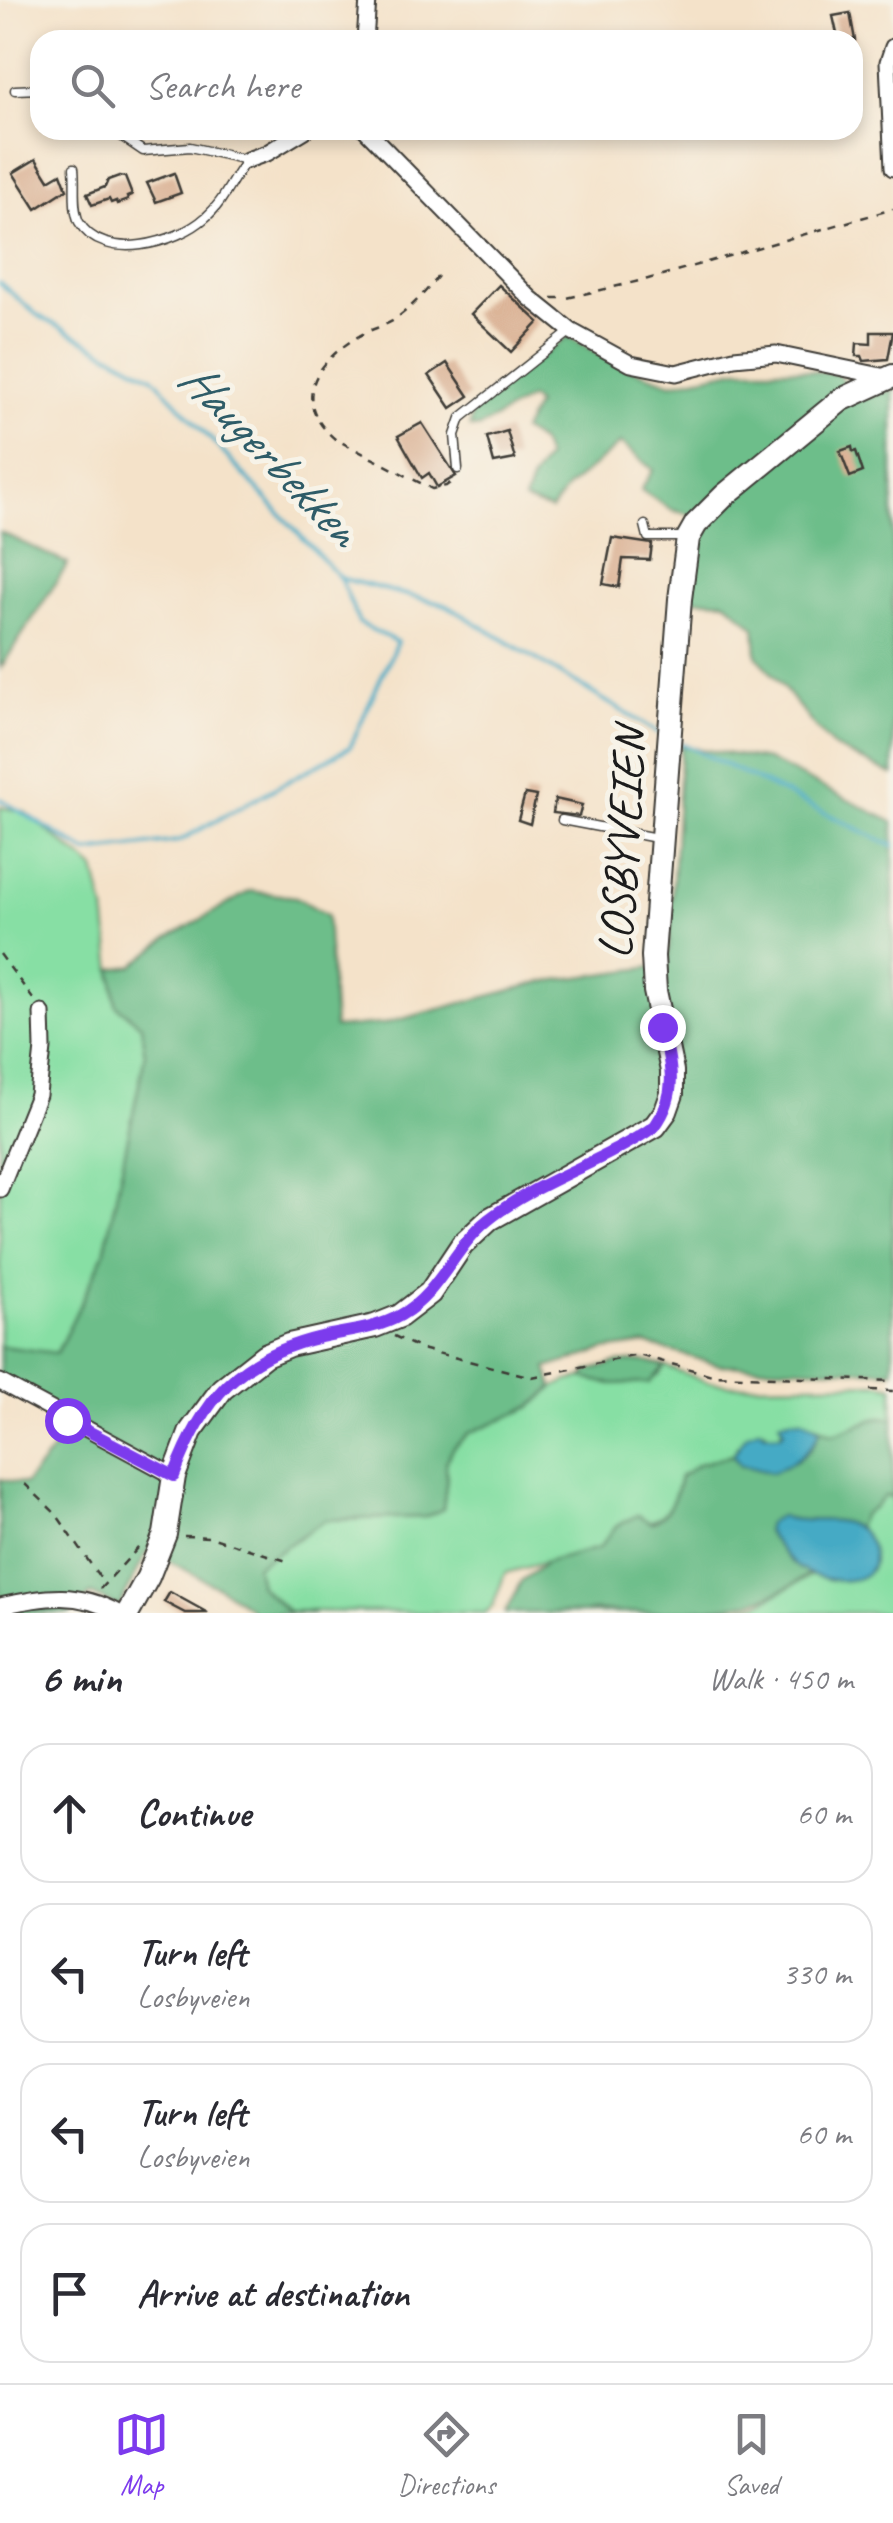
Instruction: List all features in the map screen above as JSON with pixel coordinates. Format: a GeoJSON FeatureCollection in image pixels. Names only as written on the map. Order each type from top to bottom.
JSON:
{"type":"FeatureCollection","features":[{"type":"Feature","properties":{"kind":"main road"},"geometry":{"type":"LineString","coordinates":[[688,538],[716,504],[826,412],[841,400],[890,376]]}},
{"type":"Feature","properties":{"kind":"main road","name":"LOSBYVEIEN"},"geometry":{"type":"LineString","coordinates":[[128,1613],[148,1578],[165,1534],[174,1476],[191,1431],[222,1389],[265,1355],[289,1345],[375,1326],[400,1316],[430,1293],[462,1245],[490,1218],[644,1134],[666,1111],[672,1094],[672,1072],[655,991],[653,956],[688,538]]}},
{"type":"Feature","properties":{"kind":"street"},"geometry":{"type":"LineString","coordinates":[[366,30],[368,0]]}},
{"type":"Feature","properties":{"kind":"street"},"geometry":{"type":"LineString","coordinates":[[893,47],[888,62],[893,168]]}},
{"type":"Feature","properties":{"kind":"street"},"geometry":{"type":"LineString","coordinates":[[246,160],[288,140]]}},
{"type":"Feature","properties":{"kind":"street"},"geometry":{"type":"LineString","coordinates":[[376,140],[530,298],[570,331],[632,364],[676,373],[734,358],[776,354],[890,376]]}},
{"type":"Feature","properties":{"kind":"street"},"geometry":{"type":"LineString","coordinates":[[0,1189],[38,1095],[44,1048],[42,1012]]}},
{"type":"Feature","properties":{"kind":"street"},"geometry":{"type":"LineString","coordinates":[[0,1382],[174,1476]]}},
{"type":"Feature","properties":{"kind":"street"},"geometry":{"type":"LineString","coordinates":[[0,1606],[48,1596],[94,1600],[118,1613]]}},
{"type":"Feature","properties":{"kind":"lane"},"geometry":{"type":"LineString","coordinates":[[15,90],[30,89]]}},
{"type":"Feature","properties":{"kind":"lane"},"geometry":{"type":"LineString","coordinates":[[74,168],[76,210],[83,227],[114,243],[134,246],[168,240],[198,224],[216,208],[246,160],[190,147],[143,151],[127,140]]}},
{"type":"Feature","properties":{"kind":"lane"},"geometry":{"type":"LineString","coordinates":[[458,469],[455,436],[461,418],[570,331]]}},
{"type":"Feature","properties":{"kind":"lane"},"geometry":{"type":"LineString","coordinates":[[645,525],[648,538],[688,538]]}},
{"type":"Feature","properties":{"kind":"lane"},"geometry":{"type":"LineString","coordinates":[[562,820],[661,839]]}},
{"type":"Feature","properties":{"kind":"path"},"geometry":{"type":"LineString","coordinates":[[530,298],[567,298],[648,279],[893,209]]}},
{"type":"Feature","properties":{"kind":"path"},"geometry":{"type":"LineString","coordinates":[[438,276],[424,296],[392,322],[360,335],[316,371],[311,384],[323,428],[335,439],[434,489],[454,480],[458,469]]}},
{"type":"Feature","properties":{"kind":"path"},"geometry":{"type":"LineString","coordinates":[[0,954],[42,1012]]}},
{"type":"Feature","properties":{"kind":"path"},"geometry":{"type":"LineString","coordinates":[[375,1326],[421,1350],[532,1377],[638,1355],[712,1375],[893,1381]]}},
{"type":"Feature","properties":{"kind":"path"},"geometry":{"type":"LineString","coordinates":[[870,1390],[893,1392]]}},
{"type":"Feature","properties":{"kind":"path"},"geometry":{"type":"LineString","coordinates":[[25,1484],[56,1514],[104,1584],[140,1547]]}},
{"type":"Feature","properties":{"kind":"path"},"geometry":{"type":"LineString","coordinates":[[165,1534],[210,1537],[286,1561]]}},
{"type":"Feature","properties":{"kind":"green space"},"geometry":{"type":"Polygon","coordinates":[[[568,336],[617,364],[672,383],[738,369],[793,369],[838,374],[857,400],[893,389],[893,775],[835,748],[757,655],[755,627],[726,601],[690,599],[692,515],[672,510],[641,490],[653,470],[621,443],[568,487],[551,510],[524,501],[546,458],[540,442],[522,431],[536,405],[530,398],[479,428],[470,427],[472,409],[568,336]]]}},
{"type":"Feature","properties":{"kind":"green space"},"geometry":{"type":"Polygon","coordinates":[[[0,532],[68,564],[0,669],[0,532]]]}},
{"type":"Feature","properties":{"kind":"green space"},"geometry":{"type":"Polygon","coordinates":[[[681,746],[767,760],[893,822],[893,1371],[719,1365],[646,1344],[604,1350],[547,1368],[553,1388],[532,1406],[469,1433],[454,1447],[445,1462],[443,1509],[425,1517],[325,1520],[256,1566],[260,1586],[287,1611],[315,1613],[252,1613],[220,1588],[148,1550],[119,1607],[91,1594],[70,1613],[0,1613],[0,1479],[25,1484],[74,1424],[0,1382],[0,1346],[57,1353],[104,1254],[145,1055],[141,1025],[116,1005],[112,969],[133,966],[167,939],[250,891],[296,897],[327,915],[334,1028],[383,1024],[542,982],[668,965],[681,746]]]}},
{"type":"Feature","properties":{"kind":"green space"},"geometry":{"type":"Polygon","coordinates":[[[0,807],[25,812],[95,869],[105,910],[116,1005],[141,1025],[145,1055],[104,1254],[56,1354],[0,1346],[0,807]]]}},
{"type":"Feature","properties":{"kind":"green space"},"geometry":{"type":"Polygon","coordinates":[[[642,1361],[665,1366],[649,1383],[611,1384],[583,1378],[588,1371],[642,1361]]]}},
{"type":"Feature","properties":{"kind":"green space"},"geometry":{"type":"Polygon","coordinates":[[[665,1366],[708,1382],[733,1385],[893,1386],[893,1418],[880,1417],[834,1434],[814,1424],[783,1426],[780,1435],[774,1436],[759,1428],[738,1445],[733,1455],[680,1476],[672,1502],[660,1517],[615,1527],[600,1548],[505,1573],[493,1606],[485,1613],[288,1611],[260,1586],[256,1566],[325,1520],[425,1517],[443,1509],[445,1462],[469,1433],[532,1407],[567,1381],[583,1378],[611,1384],[659,1375],[665,1366]]]}},
{"type":"Feature","properties":{"kind":"green space"},"geometry":{"type":"Polygon","coordinates":[[[880,1417],[893,1418],[893,1497],[885,1496],[863,1514],[857,1527],[871,1555],[864,1574],[841,1580],[810,1573],[769,1596],[721,1607],[671,1612],[505,1613],[521,1581],[547,1562],[599,1548],[615,1527],[637,1515],[652,1523],[658,1519],[671,1504],[680,1477],[698,1464],[733,1455],[740,1466],[777,1466],[807,1452],[820,1429],[834,1434],[880,1417]]]}},
{"type":"Feature","properties":{"kind":"green space"},"geometry":{"type":"Polygon","coordinates":[[[885,1496],[893,1497],[893,1613],[623,1613],[739,1608],[760,1603],[806,1578],[865,1536],[856,1527],[863,1514],[885,1496]]]}},
{"type":"Feature","properties":{"kind":"green space"},"geometry":{"type":"Polygon","coordinates":[[[595,1609],[623,1613],[584,1613],[595,1609]]]}},
{"type":"Feature","properties":{"kind":"water"},"geometry":{"type":"Polygon","coordinates":[[[803,1419],[820,1429],[807,1451],[772,1473],[740,1465],[733,1455],[746,1435],[760,1428],[765,1433],[780,1435],[784,1430],[780,1422],[803,1419]]]}},
{"type":"Feature","properties":{"kind":"water"},"geometry":{"type":"Polygon","coordinates":[[[780,1516],[838,1521],[859,1529],[871,1547],[873,1562],[868,1572],[860,1578],[834,1580],[797,1567],[766,1531],[768,1523],[780,1516]]]}},
{"type":"Feature","properties":{"kind":"building"},"geometry":{"type":"Polygon","coordinates":[[[850,13],[853,30],[836,30],[833,16],[850,13]]]}},
{"type":"Feature","properties":{"kind":"building"},"geometry":{"type":"Polygon","coordinates":[[[36,159],[49,180],[61,173],[67,189],[36,209],[13,173],[36,159]]]}},
{"type":"Feature","properties":{"kind":"building"},"geometry":{"type":"Polygon","coordinates":[[[174,173],[181,193],[156,202],[147,183],[174,173]]]}},
{"type":"Feature","properties":{"kind":"building"},"geometry":{"type":"Polygon","coordinates":[[[119,176],[125,177],[132,195],[128,200],[117,204],[109,199],[92,205],[87,194],[119,176]]]}},
{"type":"Feature","properties":{"kind":"building"},"geometry":{"type":"Polygon","coordinates":[[[499,285],[539,322],[511,352],[471,314],[499,285]]]}},
{"type":"Feature","properties":{"kind":"building"},"geometry":{"type":"Polygon","coordinates":[[[871,332],[893,332],[888,359],[864,361],[862,356],[856,356],[857,343],[871,344],[871,332]]]}},
{"type":"Feature","properties":{"kind":"building"},"geometry":{"type":"Polygon","coordinates":[[[447,363],[469,396],[451,408],[429,375],[447,363]]]}},
{"type":"Feature","properties":{"kind":"building"},"geometry":{"type":"Polygon","coordinates":[[[422,423],[456,476],[437,487],[429,473],[422,478],[398,436],[422,423]]]}},
{"type":"Feature","properties":{"kind":"building"},"geometry":{"type":"Polygon","coordinates":[[[507,431],[515,459],[494,463],[487,437],[507,431]]]}},
{"type":"Feature","properties":{"kind":"building"},"geometry":{"type":"Polygon","coordinates":[[[852,447],[863,472],[850,477],[840,451],[852,447]]]}},
{"type":"Feature","properties":{"kind":"building"},"geometry":{"type":"Polygon","coordinates":[[[612,538],[652,544],[650,560],[623,559],[619,587],[603,584],[612,538]]]}},
{"type":"Feature","properties":{"kind":"building"},"geometry":{"type":"Polygon","coordinates":[[[525,794],[536,796],[530,824],[518,820],[525,794]]]}},
{"type":"Feature","properties":{"kind":"building"},"geometry":{"type":"Polygon","coordinates":[[[555,799],[582,805],[579,816],[553,813],[555,799]]]}},
{"type":"Feature","properties":{"kind":"building"},"geometry":{"type":"Polygon","coordinates":[[[170,1592],[208,1613],[185,1613],[164,1602],[170,1592]]]}},
{"type":"Feature","properties":{"kind":"waterway","name":"Haugerbekken"},"geometry":{"type":"LineString","coordinates":[[0,283],[37,315],[153,377],[340,578],[446,605],[659,733]]}},
{"type":"Feature","properties":{"kind":"waterway"},"geometry":{"type":"LineString","coordinates":[[0,799],[87,852],[179,841],[350,747],[397,642],[359,623],[340,578]]}},
{"type":"Feature","properties":{"kind":"waterway","name":"Haugerbekken"},"geometry":{"type":"LineString","coordinates":[[681,743],[893,846]]}},
{"type":"Feature","properties":{"kind":"route"},"geometry":{"type":"LineString","coordinates":[[67,1420],[174,1476],[191,1431],[222,1389],[242,1371],[289,1345],[375,1326],[400,1316],[430,1293],[462,1245],[490,1218],[655,1126],[672,1094],[672,1072],[662,1027]]}}]}
